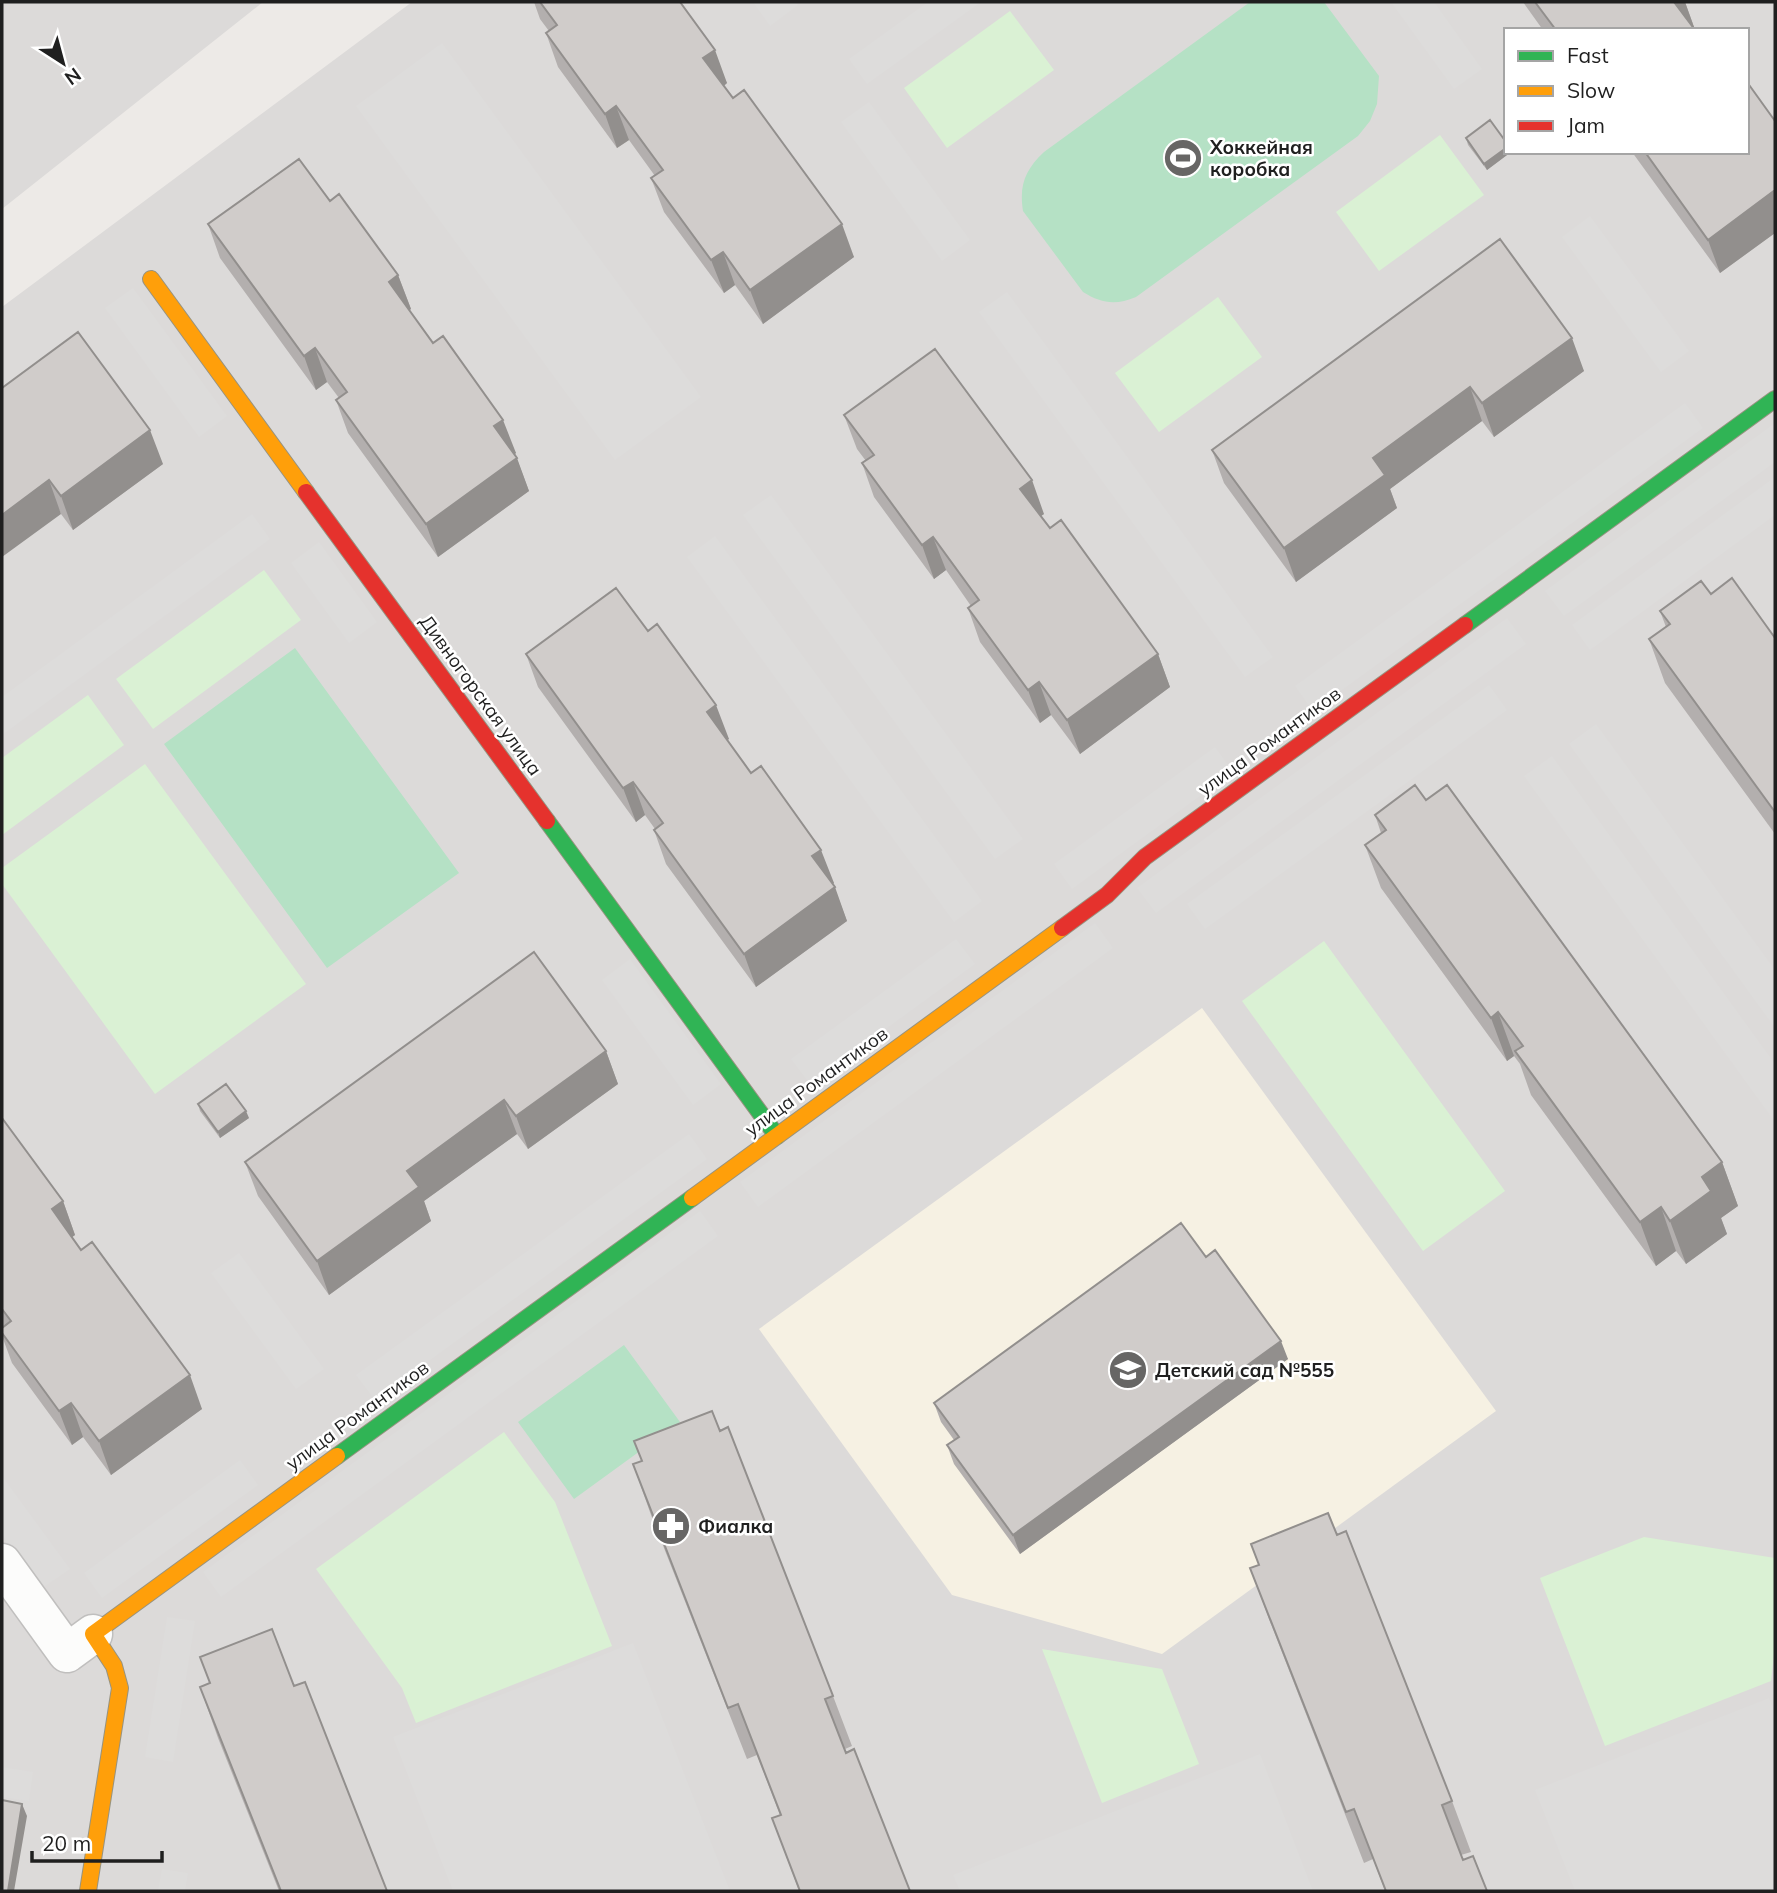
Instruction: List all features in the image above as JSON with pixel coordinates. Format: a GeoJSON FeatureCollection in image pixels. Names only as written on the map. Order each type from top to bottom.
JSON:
{"type":"FeatureCollection","features":[{"type":"Feature","properties":{"kind":"street","name":"Дивногорская улица"},"geometry":{"type":"LineString","coordinates":[[151,279],[777,1136]]}},
{"type":"Feature","properties":{"kind":"street","name":"улица Романтиков"},"geometry":{"type":"LineString","coordinates":[[93,1634],[1107,895],[1145,857],[1775,400]]}},
{"type":"Feature","properties":{"kind":"street"},"geometry":{"type":"LineString","coordinates":[[2,1563],[67,1653],[93,1634],[120,1674],[88,1891]]}},
{"type":"Feature","properties":{"kind":"shaded area"},"geometry":{"type":"Polygon","coordinates":[[[2,2],[263,2],[2,209],[2,2]]]}},
{"type":"Feature","properties":{"kind":"shaded area"},"geometry":{"type":"Polygon","coordinates":[[[412,2],[1775,2],[1775,1891],[2,1891],[2,307],[412,2]]]}},
{"type":"Feature","properties":{"kind":"shaded area"},"geometry":{"type":"Polygon","coordinates":[[[753,2],[795,2],[798,5],[770,26],[753,2]]]}},
{"type":"Feature","properties":{"kind":"shaded area"},"geometry":{"type":"Polygon","coordinates":[[[928,2],[981,2],[867,84],[849,59],[928,2]]]}},
{"type":"Feature","properties":{"kind":"shaded area"},"geometry":{"type":"Polygon","coordinates":[[[1391,2],[1434,2],[1482,69],[1454,89],[1391,2]]]}},
{"type":"Feature","properties":{"kind":"shaded area"},"geometry":{"type":"Polygon","coordinates":[[[442,43],[701,397],[615,460],[356,106],[442,43]]]}},
{"type":"Feature","properties":{"kind":"shaded area"},"geometry":{"type":"Polygon","coordinates":[[[869,102],[970,240],[942,261],[841,122],[869,102]]]}},
{"type":"Feature","properties":{"kind":"shaded area"},"geometry":{"type":"Polygon","coordinates":[[[1590,216],[1689,351],[1661,372],[1562,237],[1590,216]]]}},
{"type":"Feature","properties":{"kind":"shaded area"},"geometry":{"type":"Polygon","coordinates":[[[133,288],[227,416],[199,437],[105,308],[133,288]]]}},
{"type":"Feature","properties":{"kind":"shaded area"},"geometry":{"type":"Polygon","coordinates":[[[1007,292],[1273,657],[1245,677],[979,312],[1007,292]]]}},
{"type":"Feature","properties":{"kind":"shaded area"},"geometry":{"type":"Polygon","coordinates":[[[1685,403],[1703,428],[1313,711],[1295,686],[1685,403]]]}},
{"type":"Feature","properties":{"kind":"shaded area"},"geometry":{"type":"Polygon","coordinates":[[[1775,423],[1775,462],[1564,616],[1545,591],[1775,423]]]}},
{"type":"Feature","properties":{"kind":"shaded area"},"geometry":{"type":"Polygon","coordinates":[[[1775,477],[1775,515],[1590,650],[1572,625],[1775,477]]]}},
{"type":"Feature","properties":{"kind":"shaded area"},"geometry":{"type":"Polygon","coordinates":[[[771,495],[1023,839],[995,859],[743,515],[771,495]]]}},
{"type":"Feature","properties":{"kind":"shaded area"},"geometry":{"type":"Polygon","coordinates":[[[252,514],[270,539],[2,735],[2,697],[252,514]]]}},
{"type":"Feature","properties":{"kind":"shaded area"},"geometry":{"type":"Polygon","coordinates":[[[715,536],[982,901],[954,922],[687,557],[715,536]]]}},
{"type":"Feature","properties":{"kind":"shaded area"},"geometry":{"type":"Polygon","coordinates":[[[319,542],[377,622],[349,643],[291,563],[319,542]]]}},
{"type":"Feature","properties":{"kind":"shaded area"},"geometry":{"type":"Polygon","coordinates":[[[1507,618],[1526,644],[1156,913],[1137,888],[1507,618]]]}},
{"type":"Feature","properties":{"kind":"shaded area"},"geometry":{"type":"Polygon","coordinates":[[[1489,685],[1507,710],[1205,929],[1187,904],[1489,685]]]}},
{"type":"Feature","properties":{"kind":"shaded area"},"geometry":{"type":"Polygon","coordinates":[[[1596,724],[1775,970],[1775,1028],[1569,744],[1596,724]]]}},
{"type":"Feature","properties":{"kind":"shaded area"},"geometry":{"type":"Polygon","coordinates":[[[1215,747],[1233,772],[1072,889],[1054,864],[1215,747]]]}},
{"type":"Feature","properties":{"kind":"shaded area"},"geometry":{"type":"Polygon","coordinates":[[[1552,756],[1775,1064],[1775,1122],[1524,776],[1552,756]]]}},
{"type":"Feature","properties":{"kind":"shaded area"},"geometry":{"type":"Polygon","coordinates":[[[1095,923],[1113,948],[758,1207],[740,1182],[1095,923]]]}},
{"type":"Feature","properties":{"kind":"shaded area"},"geometry":{"type":"Polygon","coordinates":[[[956,939],[975,964],[810,1084],[791,1059],[956,939]]]}},
{"type":"Feature","properties":{"kind":"shaded area"},"geometry":{"type":"Polygon","coordinates":[[[630,959],[721,1084],[693,1105],[602,980],[630,959]]]}},
{"type":"Feature","properties":{"kind":"shaded area","name":"Детский сад №555"},"geometry":{"type":"Polygon","coordinates":[[[1202,1008],[1496,1411],[1162,1654],[952,1595],[759,1329],[1202,1008]]]}},
{"type":"Feature","properties":{"kind":"shaded area"},"geometry":{"type":"Polygon","coordinates":[[[689,1134],[707,1159],[375,1400],[356,1375],[689,1134]]]}},
{"type":"Feature","properties":{"kind":"shaded area"},"geometry":{"type":"Polygon","coordinates":[[[700,1211],[718,1236],[221,1597],[203,1572],[700,1211]]]}},
{"type":"Feature","properties":{"kind":"shaded area"},"geometry":{"type":"Polygon","coordinates":[[[239,1253],[324,1369],[296,1389],[211,1273],[239,1253]]]}},
{"type":"Feature","properties":{"kind":"shaded area"},"geometry":{"type":"Polygon","coordinates":[[[240,1460],[258,1485],[102,1598],[84,1573],[240,1460]]]}},
{"type":"Feature","properties":{"kind":"shaded area"},"geometry":{"type":"Polygon","coordinates":[[[2,1476],[70,1569],[41,1589],[2,1535],[2,1476]]]}},
{"type":"Feature","properties":{"kind":"shaded area"},"geometry":{"type":"Polygon","coordinates":[[[167,1617],[195,1621],[173,1762],[145,1757],[167,1617]]]}},
{"type":"Feature","properties":{"kind":"shaded area"},"geometry":{"type":"Polygon","coordinates":[[[633,1643],[730,1891],[453,1891],[393,1737],[633,1643]]]}},
{"type":"Feature","properties":{"kind":"shaded area"},"geometry":{"type":"Polygon","coordinates":[[[1769,1698],[1775,1713],[1775,1891],[1575,1891],[1535,1790],[1769,1698]]]}},
{"type":"Feature","properties":{"kind":"shaded area"},"geometry":{"type":"Polygon","coordinates":[[[1260,1754],[1313,1891],[960,1891],[953,1875],[1260,1754]]]}},
{"type":"Feature","properties":{"kind":"shaded area"},"geometry":{"type":"Polygon","coordinates":[[[2,1767],[33,1772],[29,1801],[2,1797],[2,1767]]]}},
{"type":"Feature","properties":{"kind":"shaded area"},"geometry":{"type":"Polygon","coordinates":[[[162,1869],[188,1873],[185,1891],[158,1891],[162,1869]]]}},
{"type":"Feature","properties":{"kind":"green space","name":"Хоккейная коробка"},"geometry":{"type":"Polygon","coordinates":[[[1250,2],[1324,2],[1379,76],[1377,104],[1370,121],[1358,136],[1136,297],[1115,302],[1090,296],[1083,292],[1023,211],[1022,193],[1028,172],[1044,152],[1250,2]]]}},
{"type":"Feature","properties":{"kind":"green space"},"geometry":{"type":"Polygon","coordinates":[[[1010,11],[1054,70],[947,148],[904,88],[1010,11]]]}},
{"type":"Feature","properties":{"kind":"green space"},"geometry":{"type":"Polygon","coordinates":[[[1440,135],[1484,195],[1379,271],[1336,212],[1440,135]]]}},
{"type":"Feature","properties":{"kind":"green space"},"geometry":{"type":"Polygon","coordinates":[[[1218,297],[1262,357],[1159,432],[1115,373],[1218,297]]]}},
{"type":"Feature","properties":{"kind":"green space"},"geometry":{"type":"Polygon","coordinates":[[[264,570],[301,620],[153,729],[116,679],[264,570]]]}},
{"type":"Feature","properties":{"kind":"green space"},"geometry":{"type":"Polygon","coordinates":[[[295,648],[459,873],[327,968],[164,744],[295,648]]]}},
{"type":"Feature","properties":{"kind":"green space"},"geometry":{"type":"Polygon","coordinates":[[[88,695],[124,745],[2,835],[2,758],[88,695]]]}},
{"type":"Feature","properties":{"kind":"green space"},"geometry":{"type":"Polygon","coordinates":[[[145,764],[306,984],[155,1094],[2,884],[2,868],[145,764]]]}},
{"type":"Feature","properties":{"kind":"green space"},"geometry":{"type":"Polygon","coordinates":[[[1324,941],[1505,1191],[1423,1251],[1242,1001],[1324,941]]]}},
{"type":"Feature","properties":{"kind":"green space"},"geometry":{"type":"Polygon","coordinates":[[[624,1345],[680,1422],[574,1499],[518,1422],[624,1345]]]}},
{"type":"Feature","properties":{"kind":"green space"},"geometry":{"type":"Polygon","coordinates":[[[504,1432],[555,1502],[612,1646],[416,1723],[402,1688],[316,1569],[504,1432]]]}},
{"type":"Feature","properties":{"kind":"green space"},"geometry":{"type":"Polygon","coordinates":[[[1644,1537],[1775,1558],[1775,1645],[1771,1681],[1605,1746],[1540,1578],[1644,1537]]]}},
{"type":"Feature","properties":{"kind":"green space"},"geometry":{"type":"Polygon","coordinates":[[[1042,1649],[1162,1669],[1199,1764],[1102,1803],[1042,1649]]]}},
{"type":"Feature","properties":{"kind":"building"},"geometry":{"type":"Polygon","coordinates":[[[540,2],[680,2],[715,50],[703,58],[733,98],[744,90],[842,224],[750,290],[723,252],[711,260],[651,178],[663,170],[616,106],[605,114],[546,33],[557,25],[540,2]]]}},
{"type":"Feature","properties":{"kind":"building"},"geometry":{"type":"Polygon","coordinates":[[[1535,2],[1674,2],[1694,28],[1554,28],[1535,2]]]}},
{"type":"Feature","properties":{"kind":"building"},"geometry":{"type":"Polygon","coordinates":[[[1749,85],[1775,121],[1775,190],[1708,240],[1646,154],[1749,154],[1749,85]]]}},
{"type":"Feature","properties":{"kind":"building"},"geometry":{"type":"Polygon","coordinates":[[[1490,120],[1504,139],[1504,149],[1484,164],[1466,138],[1490,120]]]}},
{"type":"Feature","properties":{"kind":"building"},"geometry":{"type":"Polygon","coordinates":[[[299,159],[330,201],[339,194],[398,275],[389,282],[433,343],[443,336],[503,420],[494,426],[517,458],[426,524],[336,400],[347,392],[315,348],[304,356],[208,224],[299,159]]]}},
{"type":"Feature","properties":{"kind":"building"},"geometry":{"type":"Polygon","coordinates":[[[1500,239],[1572,338],[1482,403],[1470,387],[1373,458],[1385,475],[1284,548],[1212,450],[1500,239]]]}},
{"type":"Feature","properties":{"kind":"building"},"geometry":{"type":"Polygon","coordinates":[[[78,332],[150,430],[61,496],[49,480],[2,515],[2,388],[78,332]]]}},
{"type":"Feature","properties":{"kind":"building"},"geometry":{"type":"Polygon","coordinates":[[[935,349],[1032,480],[1020,489],[1050,528],[1061,520],[1158,654],[1067,720],[1039,682],[1028,690],[968,608],[979,600],[933,537],[922,545],[862,463],[874,455],[844,415],[935,349]]]}},
{"type":"Feature","properties":{"kind":"building"},"geometry":{"type":"Polygon","coordinates":[[[1732,578],[1775,638],[1775,812],[1649,639],[1670,624],[1660,611],[1701,581],[1711,594],[1732,578]]]}},
{"type":"Feature","properties":{"kind":"building"},"geometry":{"type":"Polygon","coordinates":[[[616,588],[648,631],[657,624],[716,705],[707,712],[751,773],[761,766],[821,850],[812,856],[835,887],[744,954],[654,830],[663,823],[633,782],[623,788],[526,654],[616,588]]]}},
{"type":"Feature","properties":{"kind":"building"},"geometry":{"type":"Polygon","coordinates":[[[1415,785],[1426,800],[1447,785],[1722,1162],[1702,1177],[1711,1191],[1670,1221],[1661,1207],[1640,1222],[1515,1051],[1523,1046],[1498,1012],[1491,1018],[1365,845],[1386,830],[1375,815],[1415,785]]]}},
{"type":"Feature","properties":{"kind":"building"},"geometry":{"type":"Polygon","coordinates":[[[534,952],[606,1051],[516,1116],[504,1100],[407,1171],[419,1187],[317,1261],[245,1162],[534,952]]]}},
{"type":"Feature","properties":{"kind":"building"},"geometry":{"type":"Polygon","coordinates":[[[226,1084],[246,1111],[218,1132],[198,1104],[226,1084]]]}},
{"type":"Feature","properties":{"kind":"building"},"geometry":{"type":"Polygon","coordinates":[[[2,1118],[63,1201],[52,1209],[81,1250],[92,1242],[190,1375],[99,1441],[71,1403],[59,1411],[2,1333],[2,1328],[11,1321],[2,1309],[2,1118]]]}},
{"type":"Feature","properties":{"kind":"building"},"geometry":{"type":"Polygon","coordinates":[[[1181,1223],[1206,1257],[1215,1250],[1281,1341],[1013,1535],[947,1445],[959,1437],[934,1403],[1181,1223]]]}},
{"type":"Feature","properties":{"kind":"building"},"geometry":{"type":"Polygon","coordinates":[[[712,1411],[720,1431],[728,1427],[833,1696],[825,1699],[846,1753],[854,1749],[910,1891],[800,1891],[772,1818],[781,1815],[738,1704],[728,1708],[633,1464],[642,1461],[634,1441],[712,1411]]]}},
{"type":"Feature","properties":{"kind":"building"},"geometry":{"type":"Polygon","coordinates":[[[1328,1513],[1337,1535],[1346,1531],[1452,1801],[1442,1805],[1463,1860],[1473,1856],[1487,1891],[1386,1891],[1354,1809],[1346,1812],[1250,1568],[1259,1565],[1251,1544],[1328,1513]]]}},
{"type":"Feature","properties":{"kind":"building"},"geometry":{"type":"Polygon","coordinates":[[[272,1629],[294,1686],[305,1682],[387,1891],[281,1891],[200,1687],[210,1683],[200,1657],[272,1629]]]}},
{"type":"Feature","properties":{"kind":"building"},"geometry":{"type":"Polygon","coordinates":[[[2,1800],[22,1804],[8,1891],[2,1891],[2,1800]]]}},
{"type":"Feature","properties":{"kind":"traffic: fast"},"geometry":{"type":"LineString","coordinates":[[1465,625],[1775,399]]}},
{"type":"Feature","properties":{"kind":"traffic: fast"},"geometry":{"type":"LineString","coordinates":[[547,821],[777,1136]]}},
{"type":"Feature","properties":{"kind":"traffic: fast"},"geometry":{"type":"LineString","coordinates":[[337,1456],[692,1198]]}},
{"type":"Feature","properties":{"kind":"traffic: slow"},"geometry":{"type":"LineString","coordinates":[[151,279],[306,492]]}},
{"type":"Feature","properties":{"kind":"traffic: slow"},"geometry":{"type":"LineString","coordinates":[[692,1198],[1062,928]]}},
{"type":"Feature","properties":{"kind":"traffic: slow"},"geometry":{"type":"LineString","coordinates":[[88,1891],[120,1688],[114,1666],[93,1634],[337,1456]]}},
{"type":"Feature","properties":{"kind":"traffic: jam"},"geometry":{"type":"LineString","coordinates":[[306,492],[547,821]]}},
{"type":"Feature","properties":{"kind":"traffic: jam"},"geometry":{"type":"LineString","coordinates":[[1062,928],[1107,895],[1145,857],[1465,625]]}},
{"type":"Feature","properties":{"kind":"place","name":"Хоккейная коробка"},"geometry":{"type":"Point","coordinates":[1183,158]}},
{"type":"Feature","properties":{"kind":"place","name":"Детский сад №555"},"geometry":{"type":"Point","coordinates":[1128,1370]}},
{"type":"Feature","properties":{"kind":"place","name":"Фиалка"},"geometry":{"type":"Point","coordinates":[671,1526]}}]}
